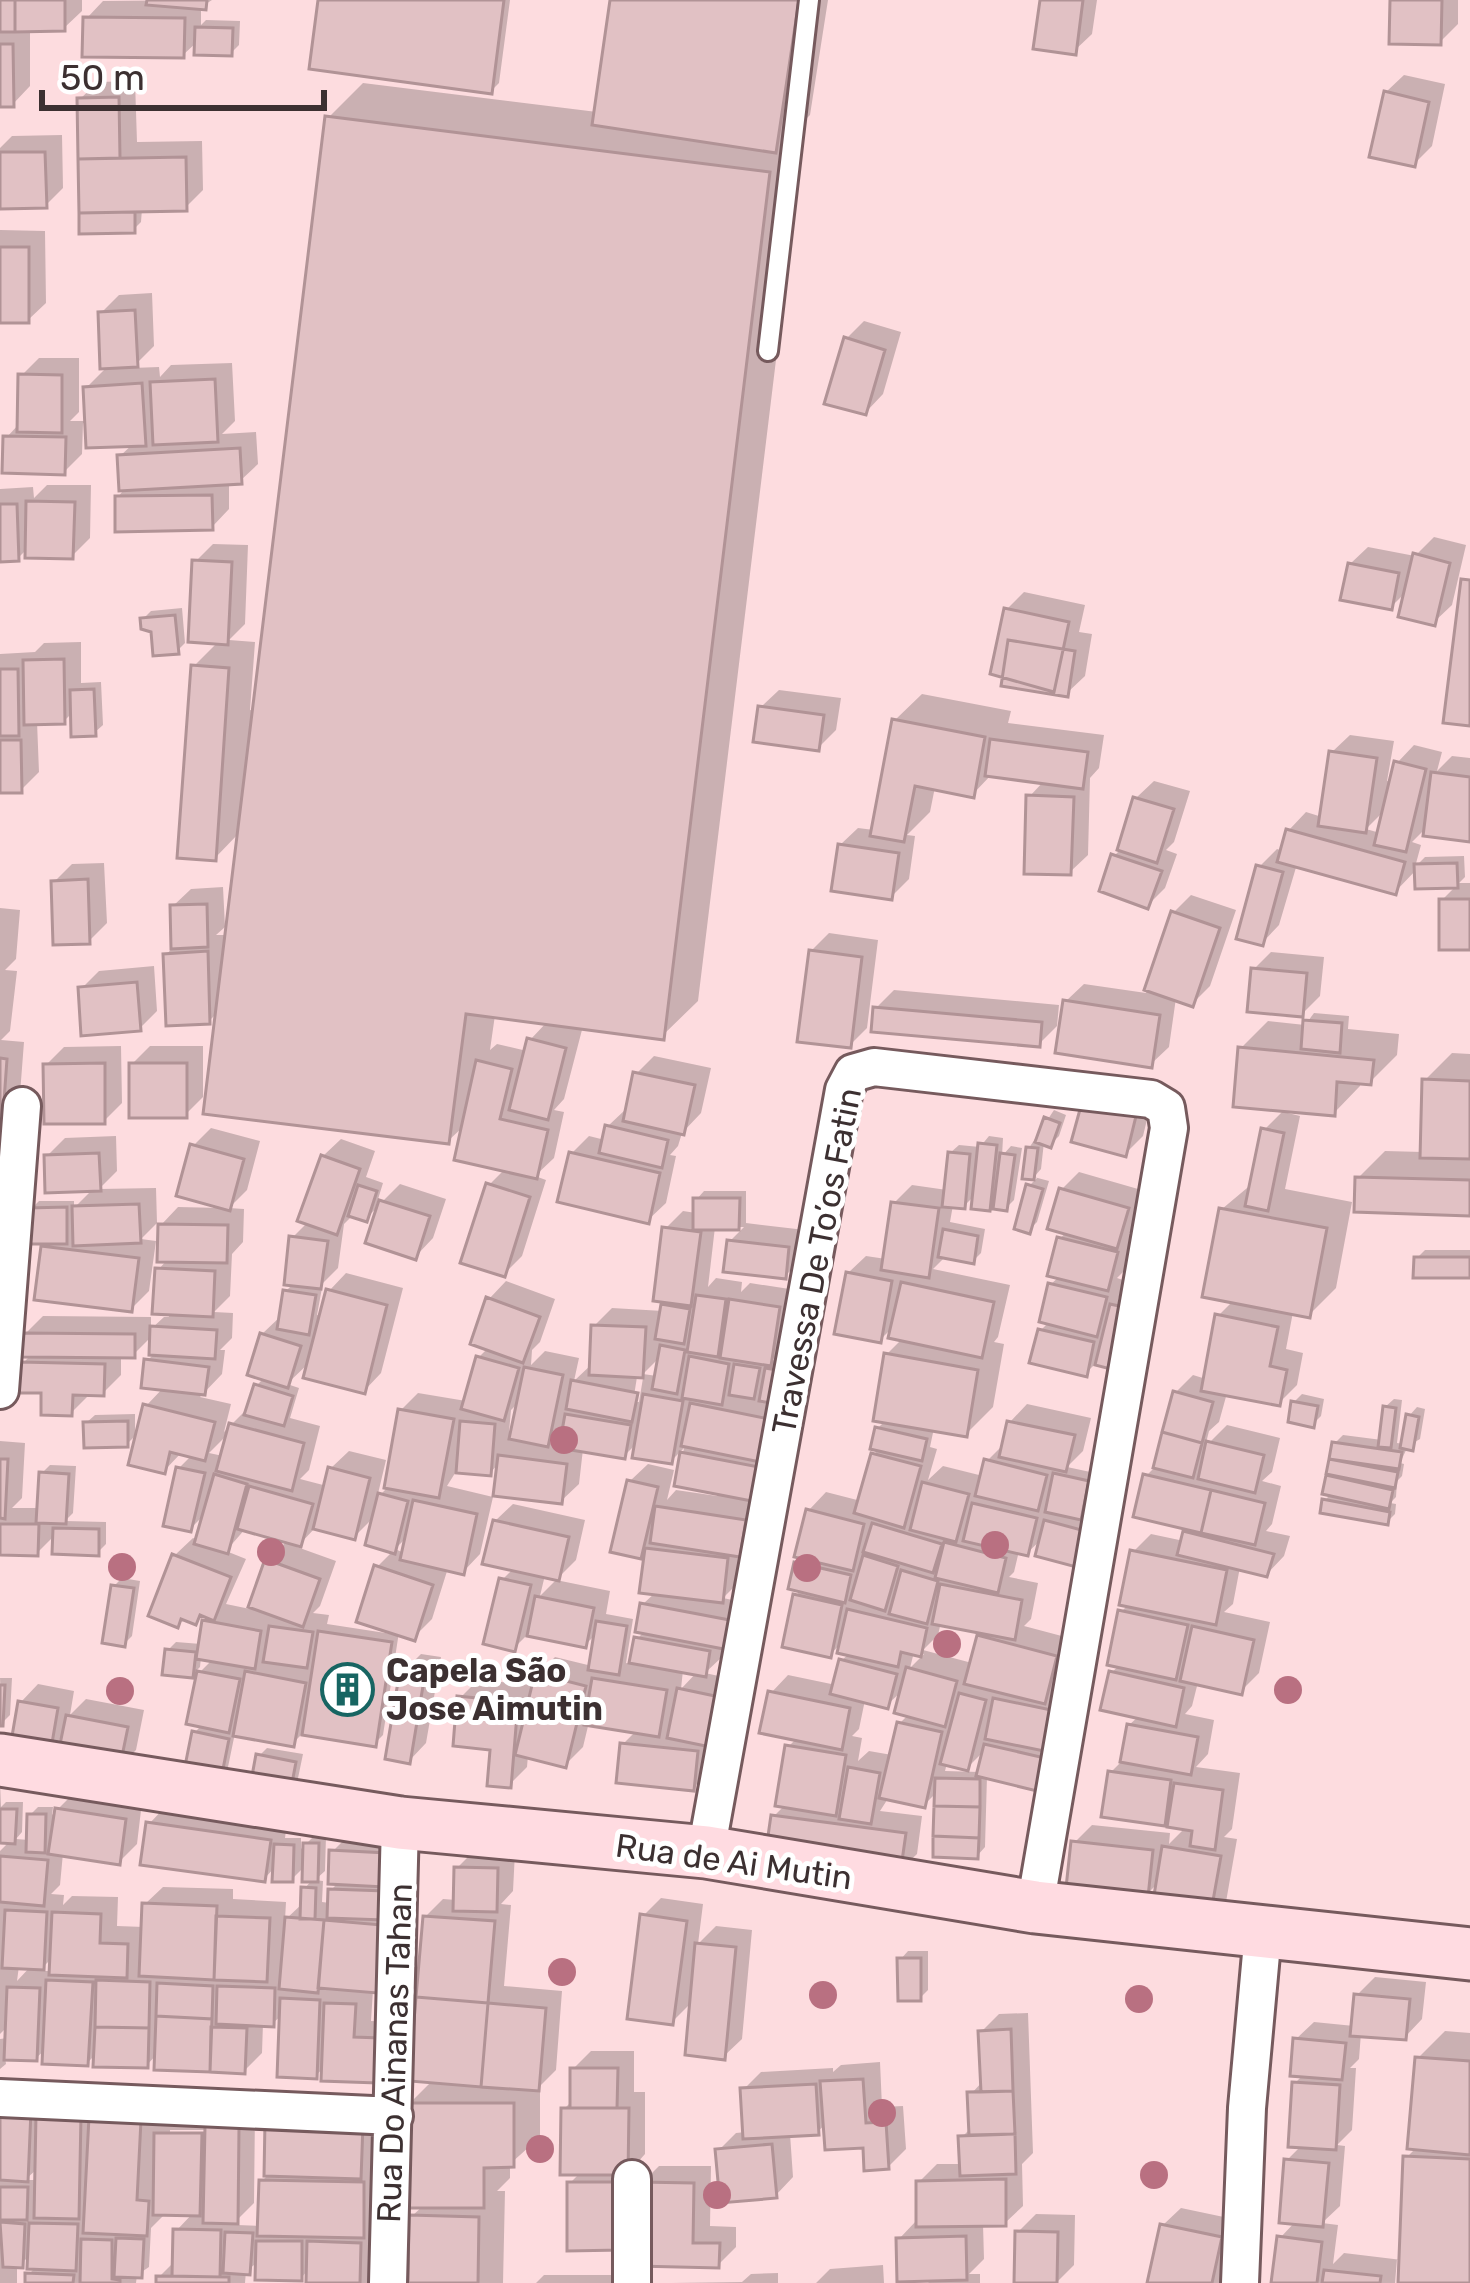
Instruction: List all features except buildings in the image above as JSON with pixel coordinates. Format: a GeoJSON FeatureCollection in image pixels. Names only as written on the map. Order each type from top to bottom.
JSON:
{"type":"FeatureCollection","features":[{"type":"Feature","properties":{"kind":"street","name":"Travessa De To’os Fatin"},"geometry":{"type":"LineString","coordinates":[[706,1852],[844,1090],[853,1073],[874,1066],[1151,1099],[1166,1108],[1169,1129],[1035,1907]]}},
{"type":"Feature","properties":{"kind":"street"},"geometry":{"type":"LineString","coordinates":[[0,1390],[22,1106]]}},
{"type":"Feature","properties":{"kind":"street","name":"Rua de Ai Mutin"},"geometry":{"type":"LineString","coordinates":[[0,1760],[400,1823],[706,1852],[1035,1907],[1470,1954]]}},
{"type":"Feature","properties":{"kind":"street","name":"Rua Do Ainanas Tahan"},"geometry":{"type":"LineString","coordinates":[[388,2283],[400,1823]]}},
{"type":"Feature","properties":{"kind":"street"},"geometry":{"type":"LineString","coordinates":[[1240,2283],[1247,2108],[1264,1932]]}},
{"type":"Feature","properties":{"kind":"street"},"geometry":{"type":"LineString","coordinates":[[0,2098],[394,2116]]}},
{"type":"Feature","properties":{"kind":"street"},"geometry":{"type":"LineString","coordinates":[[632,2179],[632,2283]]}},
{"type":"Feature","properties":{"kind":"lane"},"geometry":{"type":"LineString","coordinates":[[768,351],[808,0]]}},
{"type":"Feature","properties":{"kind":"place","name":"Capela São Jose Aimutin"},"geometry":{"type":"Point","coordinates":[347,1689]}}]}
